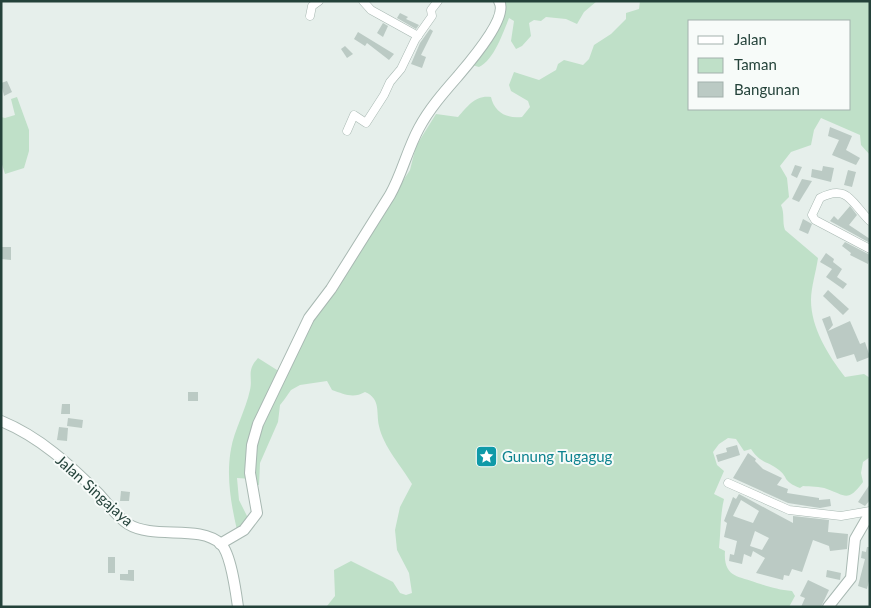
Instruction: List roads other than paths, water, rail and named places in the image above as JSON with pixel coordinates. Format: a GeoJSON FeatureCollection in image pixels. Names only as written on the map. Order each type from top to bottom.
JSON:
{"type":"FeatureCollection","features":[{"type":"Feature","properties":{"kind":"street"},"geometry":{"type":"LineString","coordinates":[[310,16],[312,6],[319,1]]}},
{"type":"Feature","properties":{"kind":"street"},"geometry":{"type":"LineString","coordinates":[[363,1],[371,10],[418,36]]}},
{"type":"Feature","properties":{"kind":"street"},"geometry":{"type":"LineString","coordinates":[[347,131],[354,116],[366,123],[390,82],[401,70],[418,36],[432,16],[431,10],[438,1]]}},
{"type":"Feature","properties":{"kind":"street"},"geometry":{"type":"LineString","coordinates":[[238,607],[230,566],[220,544],[244,530],[255,519],[257,513],[250,473],[254,436],[300,334],[401,177],[419,128],[442,95],[486,41],[501,12],[499,1]]}},
{"type":"Feature","properties":{"kind":"street"},"geometry":{"type":"LineString","coordinates":[[870,221],[846,194],[839,192],[820,198],[812,215],[815,220],[870,249]]}},
{"type":"Feature","properties":{"kind":"street","name":"Jalan Singajaya"},"geometry":{"type":"LineString","coordinates":[[1,422],[35,439],[57,455],[128,524],[146,531],[198,535],[220,544]]}},
{"type":"Feature","properties":{"kind":"street"},"geometry":{"type":"LineString","coordinates":[[728,483],[743,488],[773,505],[804,513],[841,516],[870,512]]}},
{"type":"Feature","properties":{"kind":"street"},"geometry":{"type":"LineString","coordinates":[[828,607],[852,578],[855,539],[870,512]]}},
{"type":"Feature","properties":{"kind":"place","name":"Gunung Tugagug"},"geometry":{"type":"Point","coordinates":[486,456]}}]}
